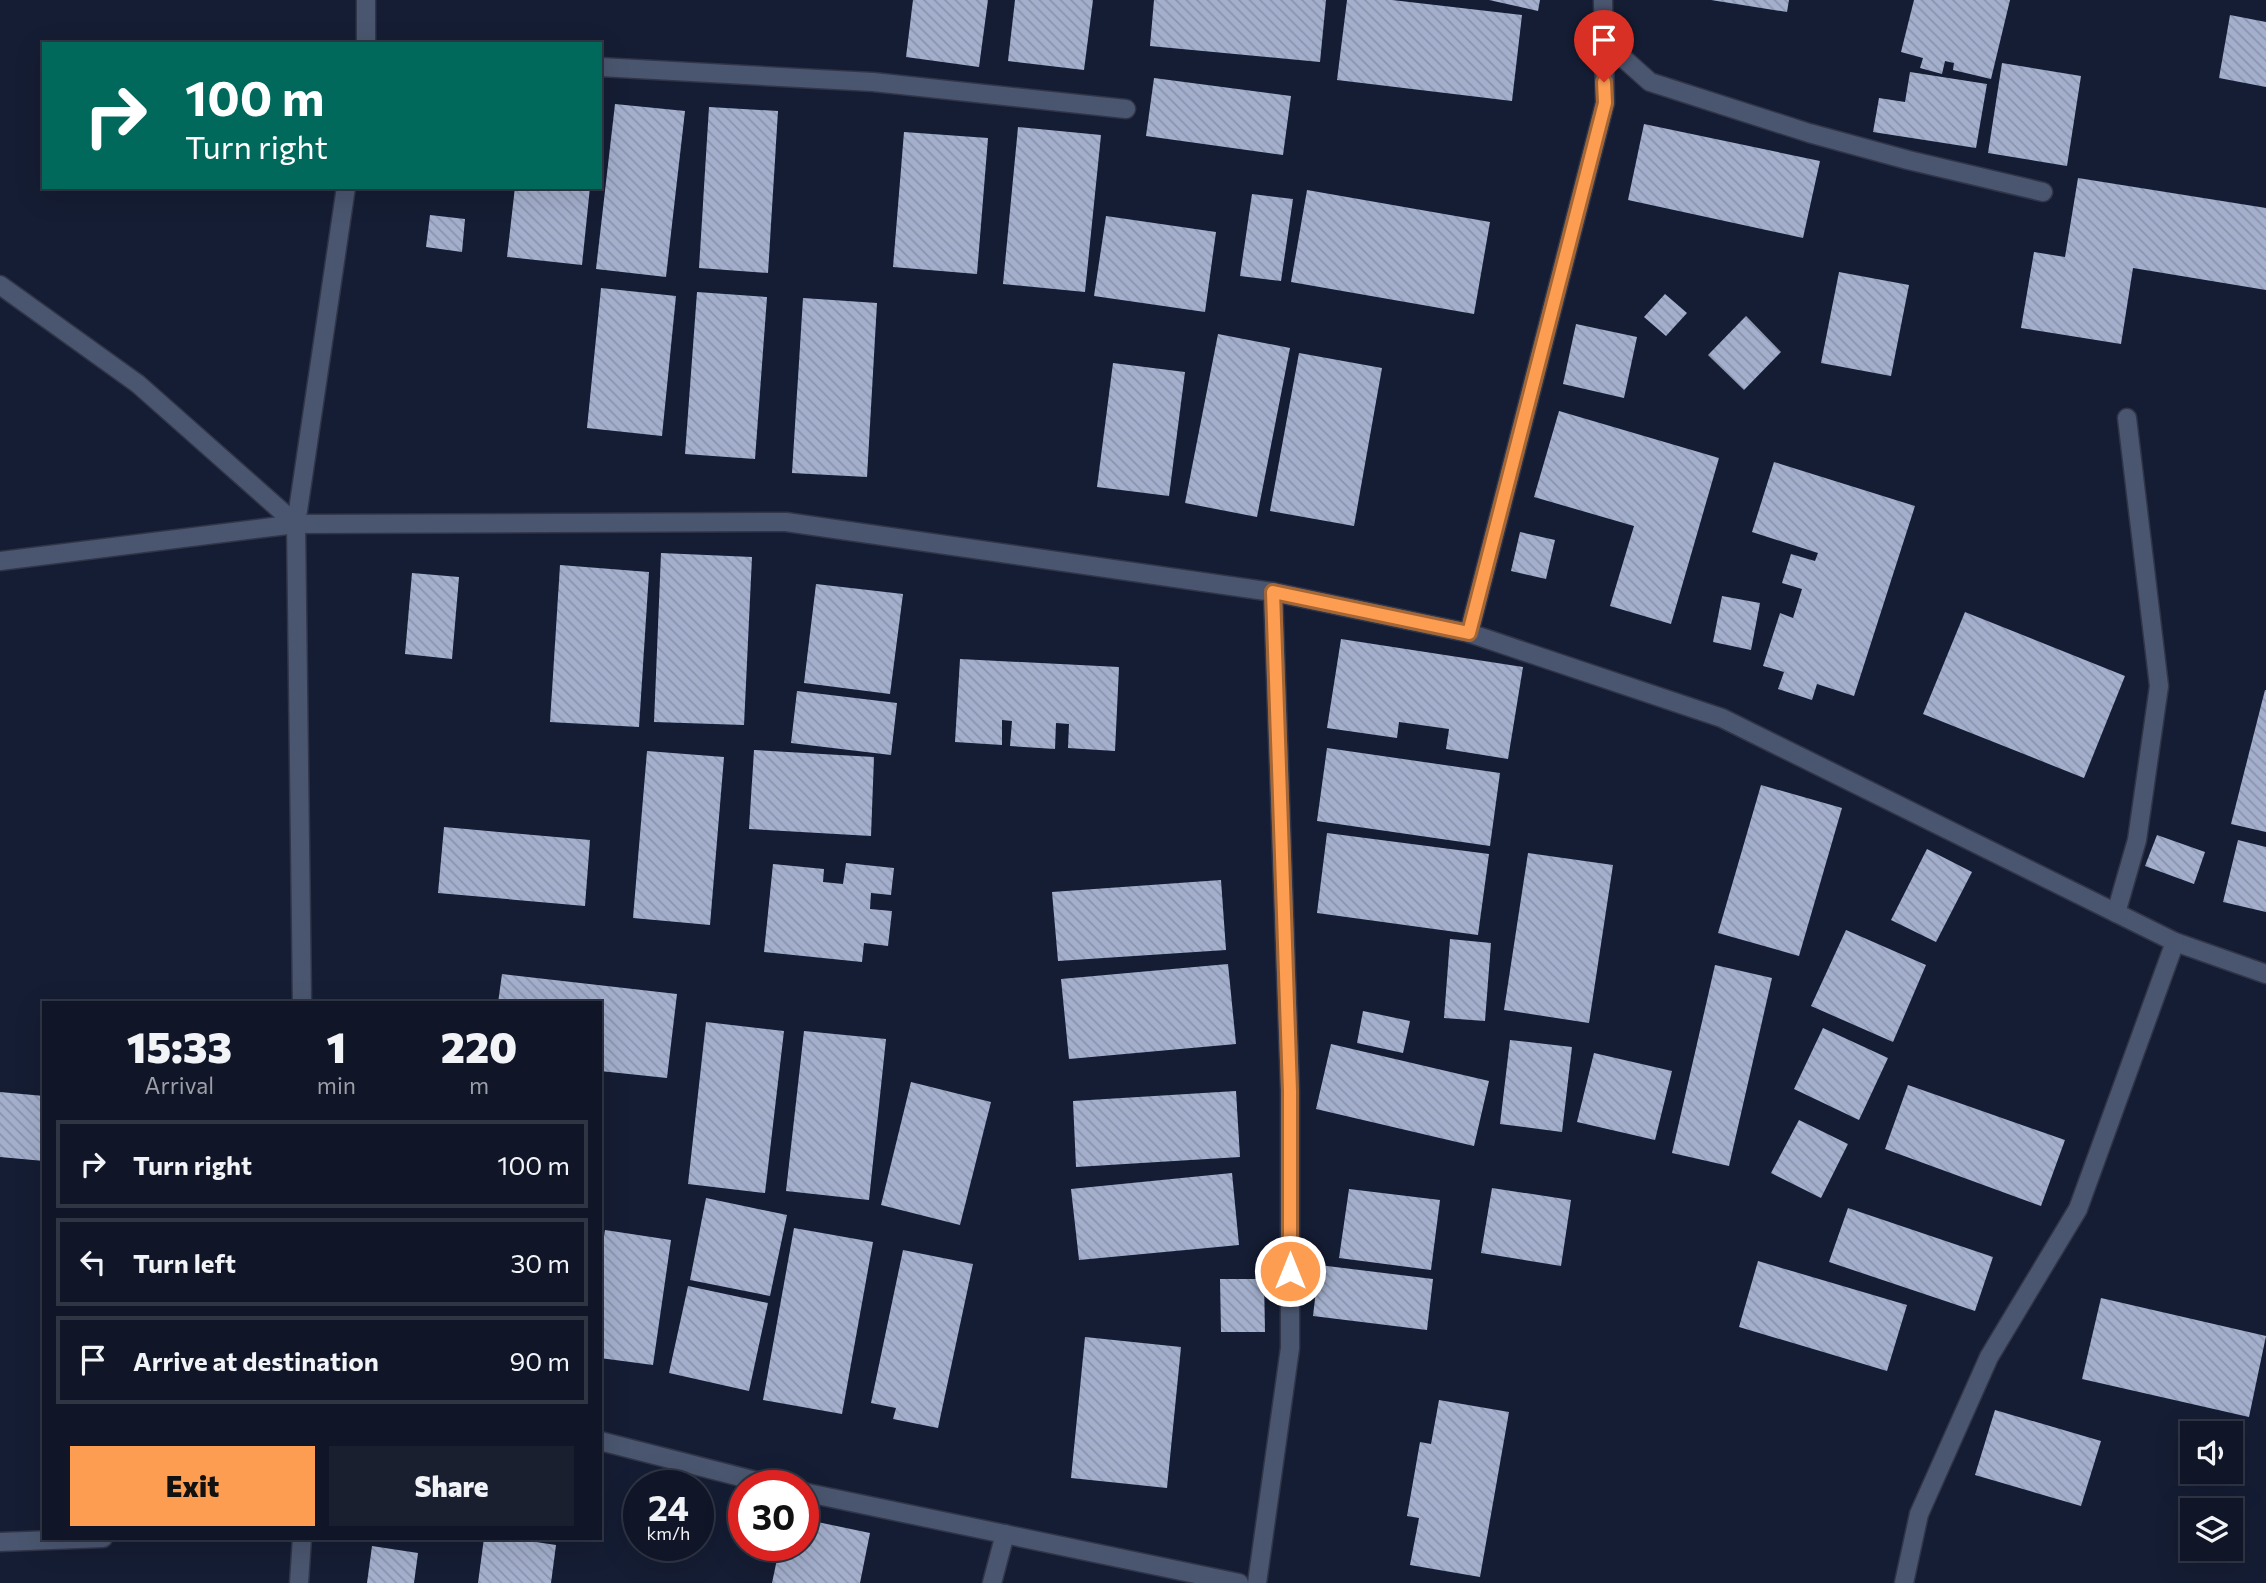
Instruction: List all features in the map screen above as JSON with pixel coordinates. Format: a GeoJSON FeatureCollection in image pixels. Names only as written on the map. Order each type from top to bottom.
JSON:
{"type":"FeatureCollection","features":[{"type":"Feature","properties":{"kind":"street"},"geometry":{"type":"LineString","coordinates":[[366,0],[366,42]]}},
{"type":"Feature","properties":{"kind":"street"},"geometry":{"type":"LineString","coordinates":[[1469,633],[1605,103],[1603,0]]}},
{"type":"Feature","properties":{"kind":"street"},"geometry":{"type":"LineString","coordinates":[[1604,41],[1650,82],[1821,136],[2043,192]]}},
{"type":"Feature","properties":{"kind":"street"},"geometry":{"type":"LineString","coordinates":[[602,67],[873,82],[1126,109]]}},
{"type":"Feature","properties":{"kind":"street"},"geometry":{"type":"LineString","coordinates":[[302,1001],[296,524],[346,189]]}},
{"type":"Feature","properties":{"kind":"street"},"geometry":{"type":"LineString","coordinates":[[0,285],[138,384],[296,524]]}},
{"type":"Feature","properties":{"kind":"street"},"geometry":{"type":"LineString","coordinates":[[2116,913],[2137,840],[2159,686],[2127,418]]}},
{"type":"Feature","properties":{"kind":"street"},"geometry":{"type":"LineString","coordinates":[[0,561],[296,524],[786,522],[1273,592],[1469,633],[1722,718],[2175,942],[2266,974]]}},
{"type":"Feature","properties":{"kind":"street"},"geometry":{"type":"LineString","coordinates":[[1258,1583],[1290,1348],[1290,1091],[1273,592]]}},
{"type":"Feature","properties":{"kind":"street"},"geometry":{"type":"LineString","coordinates":[[1904,1583],[1919,1514],[1989,1357],[2078,1209],[2175,942]]}},
{"type":"Feature","properties":{"kind":"street"},"geometry":{"type":"LineString","coordinates":[[602,1442],[728,1474]]}},
{"type":"Feature","properties":{"kind":"street"},"geometry":{"type":"LineString","coordinates":[[819,1495],[1239,1583]]}},
{"type":"Feature","properties":{"kind":"street"},"geometry":{"type":"LineString","coordinates":[[992,1583],[1004,1534]]}},
{"type":"Feature","properties":{"kind":"street"},"geometry":{"type":"LineString","coordinates":[[0,1542],[52,1540]]}},
{"type":"Feature","properties":{"kind":"street"},"geometry":{"type":"LineString","coordinates":[[299,1583],[302,1540]]}},
{"type":"Feature","properties":{"kind":"building"},"geometry":{"type":"Polygon","coordinates":[[[913,0],[988,0],[979,67],[906,57],[913,0]]]}},
{"type":"Feature","properties":{"kind":"building"},"geometry":{"type":"Polygon","coordinates":[[[1015,0],[1093,0],[1084,70],[1008,61],[1015,0]]]}},
{"type":"Feature","properties":{"kind":"building"},"geometry":{"type":"Polygon","coordinates":[[[1154,0],[1326,0],[1320,62],[1150,46],[1154,0]]]}},
{"type":"Feature","properties":{"kind":"building"},"geometry":{"type":"Polygon","coordinates":[[[1347,0],[1392,0],[1522,15],[1512,101],[1337,80],[1347,0]]]}},
{"type":"Feature","properties":{"kind":"building"},"geometry":{"type":"Polygon","coordinates":[[[1489,0],[1540,0],[1538,11],[1489,0]]]}},
{"type":"Feature","properties":{"kind":"building"},"geometry":{"type":"Polygon","coordinates":[[[1711,0],[1789,0],[1787,12],[1711,0]]]}},
{"type":"Feature","properties":{"kind":"building"},"geometry":{"type":"Polygon","coordinates":[[[1914,0],[2010,0],[1991,79],[1953,70],[1954,63],[1945,61],[1942,74],[1920,68],[1923,58],[1901,52],[1914,0]]]}},
{"type":"Feature","properties":{"kind":"building"},"geometry":{"type":"Polygon","coordinates":[[[2230,15],[2266,22],[2266,87],[2219,78],[2230,15]]]}},
{"type":"Feature","properties":{"kind":"building"},"geometry":{"type":"Polygon","coordinates":[[[2002,63],[2081,76],[2067,166],[1988,153],[2002,63]]]}},
{"type":"Feature","properties":{"kind":"building"},"geometry":{"type":"Polygon","coordinates":[[[1910,72],[1987,84],[1976,148],[1873,132],[1879,98],[1905,102],[1910,72]]]}},
{"type":"Feature","properties":{"kind":"building"},"geometry":{"type":"Polygon","coordinates":[[[1154,78],[1291,96],[1283,155],[1146,136],[1154,78]]]}},
{"type":"Feature","properties":{"kind":"building"},"geometry":{"type":"Polygon","coordinates":[[[615,104],[685,111],[666,277],[596,269],[615,104]]]}},
{"type":"Feature","properties":{"kind":"building"},"geometry":{"type":"Polygon","coordinates":[[[709,107],[778,111],[768,273],[699,268],[709,107]]]}},
{"type":"Feature","properties":{"kind":"building"},"geometry":{"type":"Polygon","coordinates":[[[1644,124],[1820,161],[1803,238],[1628,200],[1644,124]]]}},
{"type":"Feature","properties":{"kind":"building"},"geometry":{"type":"Polygon","coordinates":[[[1018,127],[1101,135],[1085,292],[1003,284],[1018,127]]]}},
{"type":"Feature","properties":{"kind":"building"},"geometry":{"type":"Polygon","coordinates":[[[904,132],[988,138],[977,274],[893,267],[904,132]]]}},
{"type":"Feature","properties":{"kind":"building"},"geometry":{"type":"Polygon","coordinates":[[[2078,178],[2266,208],[2266,290],[2133,268],[2121,344],[2021,328],[2034,252],[2065,257],[2078,178]]]}},
{"type":"Feature","properties":{"kind":"building"},"geometry":{"type":"Polygon","coordinates":[[[515,189],[590,189],[582,265],[507,257],[515,189]]]}},
{"type":"Feature","properties":{"kind":"building"},"geometry":{"type":"Polygon","coordinates":[[[1307,190],[1490,222],[1474,314],[1291,282],[1307,190]]]}},
{"type":"Feature","properties":{"kind":"building"},"geometry":{"type":"Polygon","coordinates":[[[1252,194],[1293,199],[1281,281],[1240,276],[1252,194]]]}},
{"type":"Feature","properties":{"kind":"building"},"geometry":{"type":"Polygon","coordinates":[[[430,215],[465,219],[462,252],[426,247],[430,215]]]}},
{"type":"Feature","properties":{"kind":"building"},"geometry":{"type":"Polygon","coordinates":[[[1106,216],[1216,232],[1205,312],[1094,296],[1106,216]]]}},
{"type":"Feature","properties":{"kind":"building"},"geometry":{"type":"Polygon","coordinates":[[[1839,272],[1909,285],[1891,376],[1821,363],[1839,272]]]}},
{"type":"Feature","properties":{"kind":"building"},"geometry":{"type":"Polygon","coordinates":[[[601,288],[676,296],[662,436],[587,428],[601,288]]]}},
{"type":"Feature","properties":{"kind":"building"},"geometry":{"type":"Polygon","coordinates":[[[697,292],[767,297],[755,459],[685,454],[697,292]]]}},
{"type":"Feature","properties":{"kind":"building"},"geometry":{"type":"Polygon","coordinates":[[[1665,294],[1687,313],[1666,336],[1644,317],[1665,294]]]}},
{"type":"Feature","properties":{"kind":"building"},"geometry":{"type":"Polygon","coordinates":[[[803,298],[877,303],[867,477],[792,473],[803,298]]]}},
{"type":"Feature","properties":{"kind":"building"},"geometry":{"type":"Polygon","coordinates":[[[1746,316],[1781,352],[1744,390],[1708,355],[1746,316]]]}},
{"type":"Feature","properties":{"kind":"building"},"geometry":{"type":"Polygon","coordinates":[[[1576,324],[1637,337],[1624,398],[1563,384],[1576,324]]]}},
{"type":"Feature","properties":{"kind":"building"},"geometry":{"type":"Polygon","coordinates":[[[1218,334],[1290,348],[1257,517],[1185,503],[1218,334]]]}},
{"type":"Feature","properties":{"kind":"building"},"geometry":{"type":"Polygon","coordinates":[[[1299,353],[1382,368],[1354,526],[1270,511],[1299,353]]]}},
{"type":"Feature","properties":{"kind":"building"},"geometry":{"type":"Polygon","coordinates":[[[1113,363],[1185,372],[1169,496],[1097,487],[1113,363]]]}},
{"type":"Feature","properties":{"kind":"building"},"geometry":{"type":"Polygon","coordinates":[[[1559,411],[1719,458],[1671,624],[1610,606],[1634,526],[1534,497],[1559,411]]]}},
{"type":"Feature","properties":{"kind":"building"},"geometry":{"type":"Polygon","coordinates":[[[1774,462],[1915,506],[1854,696],[1817,684],[1812,700],[1778,689],[1784,672],[1763,666],[1780,613],[1793,618],[1802,589],[1782,583],[1791,554],[1815,561],[1818,553],[1752,532],[1774,462]]]}},
{"type":"Feature","properties":{"kind":"building"},"geometry":{"type":"Polygon","coordinates":[[[1520,532],[1555,540],[1546,579],[1511,571],[1520,532]]]}},
{"type":"Feature","properties":{"kind":"building"},"geometry":{"type":"Polygon","coordinates":[[[661,553],[752,557],[744,725],[654,722],[661,553]]]}},
{"type":"Feature","properties":{"kind":"building"},"geometry":{"type":"Polygon","coordinates":[[[560,565],[649,572],[639,727],[550,722],[560,565]]]}},
{"type":"Feature","properties":{"kind":"building"},"geometry":{"type":"Polygon","coordinates":[[[412,573],[459,577],[452,659],[405,654],[412,573]]]}},
{"type":"Feature","properties":{"kind":"building"},"geometry":{"type":"Polygon","coordinates":[[[816,584],[903,594],[890,694],[804,683],[816,584]]]}},
{"type":"Feature","properties":{"kind":"building"},"geometry":{"type":"Polygon","coordinates":[[[1722,596],[1760,603],[1751,650],[1713,642],[1722,596]]]}},
{"type":"Feature","properties":{"kind":"building"},"geometry":{"type":"Polygon","coordinates":[[[1965,612],[2125,676],[2084,778],[1923,714],[1965,612]]]}},
{"type":"Feature","properties":{"kind":"building"},"geometry":{"type":"Polygon","coordinates":[[[1341,639],[1523,667],[1508,759],[1446,749],[1449,729],[1399,722],[1397,738],[1327,728],[1341,639]]]}},
{"type":"Feature","properties":{"kind":"building"},"geometry":{"type":"Polygon","coordinates":[[[960,659],[1119,667],[1115,751],[1068,748],[1069,724],[1056,723],[1055,749],[1010,746],[1012,721],[1002,720],[1002,745],[955,742],[960,659]]]}},
{"type":"Feature","properties":{"kind":"building"},"geometry":{"type":"Polygon","coordinates":[[[2266,690],[2266,832],[2231,824],[2266,690]]]}},
{"type":"Feature","properties":{"kind":"building"},"geometry":{"type":"Polygon","coordinates":[[[797,691],[897,703],[891,755],[791,743],[797,691]]]}},
{"type":"Feature","properties":{"kind":"building"},"geometry":{"type":"Polygon","coordinates":[[[1327,748],[1500,773],[1490,846],[1317,821],[1327,748]]]}},
{"type":"Feature","properties":{"kind":"building"},"geometry":{"type":"Polygon","coordinates":[[[754,750],[874,757],[871,836],[749,829],[754,750]]]}},
{"type":"Feature","properties":{"kind":"building"},"geometry":{"type":"Polygon","coordinates":[[[647,751],[724,757],[710,925],[633,918],[647,751]]]}},
{"type":"Feature","properties":{"kind":"building"},"geometry":{"type":"Polygon","coordinates":[[[1761,785],[1842,808],[1799,956],[1718,933],[1761,785]]]}},
{"type":"Feature","properties":{"kind":"building"},"geometry":{"type":"Polygon","coordinates":[[[444,827],[590,840],[585,906],[438,893],[444,827]]]}},
{"type":"Feature","properties":{"kind":"building"},"geometry":{"type":"Polygon","coordinates":[[[1327,833],[1489,854],[1478,935],[1317,913],[1327,833]]]}},
{"type":"Feature","properties":{"kind":"building"},"geometry":{"type":"Polygon","coordinates":[[[2157,835],[2205,852],[2194,884],[2145,866],[2157,835]]]}},
{"type":"Feature","properties":{"kind":"building"},"geometry":{"type":"Polygon","coordinates":[[[2238,840],[2266,847],[2266,912],[2223,902],[2238,840]]]}},
{"type":"Feature","properties":{"kind":"building"},"geometry":{"type":"Polygon","coordinates":[[[1927,849],[1972,872],[1936,942],[1891,920],[1927,849]]]}},
{"type":"Feature","properties":{"kind":"building"},"geometry":{"type":"Polygon","coordinates":[[[1528,853],[1613,865],[1589,1023],[1504,1010],[1528,853]]]}},
{"type":"Feature","properties":{"kind":"building"},"geometry":{"type":"Polygon","coordinates":[[[846,863],[894,868],[891,895],[871,893],[870,909],[892,911],[888,946],[864,943],[862,962],[764,952],[773,864],[824,869],[823,882],[843,884],[846,863]]]}},
{"type":"Feature","properties":{"kind":"building"},"geometry":{"type":"Polygon","coordinates":[[[1221,880],[1226,950],[1058,961],[1052,892],[1221,880]]]}},
{"type":"Feature","properties":{"kind":"building"},"geometry":{"type":"Polygon","coordinates":[[[1846,930],[1926,965],[1893,1042],[1811,1006],[1846,930]]]}},
{"type":"Feature","properties":{"kind":"building"},"geometry":{"type":"Polygon","coordinates":[[[1450,939],[1491,943],[1485,1021],[1444,1018],[1450,939]]]}},
{"type":"Feature","properties":{"kind":"building"},"geometry":{"type":"Polygon","coordinates":[[[1228,964],[1236,1044],[1069,1059],[1061,979],[1228,964]]]}},
{"type":"Feature","properties":{"kind":"building"},"geometry":{"type":"Polygon","coordinates":[[[1715,965],[1772,978],[1729,1166],[1672,1153],[1715,965]]]}},
{"type":"Feature","properties":{"kind":"building"},"geometry":{"type":"Polygon","coordinates":[[[502,974],[677,994],[667,1078],[602,1071],[602,1001],[498,1001],[502,974]]]}},
{"type":"Feature","properties":{"kind":"building"},"geometry":{"type":"Polygon","coordinates":[[[1363,1011],[1410,1021],[1403,1053],[1357,1043],[1363,1011]]]}},
{"type":"Feature","properties":{"kind":"building"},"geometry":{"type":"Polygon","coordinates":[[[706,1022],[784,1031],[765,1193],[688,1184],[706,1022]]]}},
{"type":"Feature","properties":{"kind":"building"},"geometry":{"type":"Polygon","coordinates":[[[1823,1028],[1888,1058],[1859,1120],[1794,1089],[1823,1028]]]}},
{"type":"Feature","properties":{"kind":"building"},"geometry":{"type":"Polygon","coordinates":[[[804,1031],[886,1039],[869,1200],[786,1191],[804,1031]]]}},
{"type":"Feature","properties":{"kind":"building"},"geometry":{"type":"Polygon","coordinates":[[[1510,1040],[1572,1047],[1562,1132],[1500,1124],[1510,1040]]]}},
{"type":"Feature","properties":{"kind":"building"},"geometry":{"type":"Polygon","coordinates":[[[1331,1044],[1489,1081],[1474,1146],[1316,1109],[1331,1044]]]}},
{"type":"Feature","properties":{"kind":"building"},"geometry":{"type":"Polygon","coordinates":[[[1594,1053],[1672,1071],[1655,1140],[1577,1122],[1594,1053]]]}},
{"type":"Feature","properties":{"kind":"building"},"geometry":{"type":"Polygon","coordinates":[[[911,1082],[991,1102],[960,1225],[881,1205],[911,1082]]]}},
{"type":"Feature","properties":{"kind":"building"},"geometry":{"type":"Polygon","coordinates":[[[1908,1085],[2065,1140],[2041,1206],[1885,1149],[1908,1085]]]}},
{"type":"Feature","properties":{"kind":"building"},"geometry":{"type":"Polygon","coordinates":[[[1236,1091],[1240,1157],[1076,1167],[1073,1101],[1236,1091]]]}},
{"type":"Feature","properties":{"kind":"building"},"geometry":{"type":"Polygon","coordinates":[[[0,1092],[42,1096],[42,1161],[0,1157],[0,1092]]]}},
{"type":"Feature","properties":{"kind":"building"},"geometry":{"type":"Polygon","coordinates":[[[1799,1120],[1848,1144],[1821,1198],[1771,1173],[1799,1120]]]}},
{"type":"Feature","properties":{"kind":"building"},"geometry":{"type":"Polygon","coordinates":[[[1232,1173],[1239,1245],[1079,1260],[1071,1189],[1232,1173]]]}},
{"type":"Feature","properties":{"kind":"building"},"geometry":{"type":"Polygon","coordinates":[[[1492,1188],[1571,1200],[1561,1266],[1481,1253],[1492,1188]]]}},
{"type":"Feature","properties":{"kind":"building"},"geometry":{"type":"Polygon","coordinates":[[[1349,1189],[1440,1200],[1431,1270],[1339,1258],[1349,1189]]]}},
{"type":"Feature","properties":{"kind":"building"},"geometry":{"type":"Polygon","coordinates":[[[706,1198],[787,1215],[770,1296],[690,1280],[706,1198]]]}},
{"type":"Feature","properties":{"kind":"building"},"geometry":{"type":"Polygon","coordinates":[[[1848,1208],[1993,1257],[1975,1311],[1829,1262],[1848,1208]]]}},
{"type":"Feature","properties":{"kind":"building"},"geometry":{"type":"Polygon","coordinates":[[[794,1228],[873,1242],[842,1414],[763,1400],[794,1228]]]}},
{"type":"Feature","properties":{"kind":"building"},"geometry":{"type":"Polygon","coordinates":[[[605,1230],[671,1240],[653,1365],[602,1358],[602,1249],[605,1230]]]}},
{"type":"Feature","properties":{"kind":"building"},"geometry":{"type":"Polygon","coordinates":[[[903,1250],[973,1264],[938,1428],[893,1419],[896,1408],[871,1403],[903,1250]]]}},
{"type":"Feature","properties":{"kind":"building"},"geometry":{"type":"Polygon","coordinates":[[[1758,1261],[1907,1305],[1887,1371],[1739,1327],[1758,1261]]]}},
{"type":"Feature","properties":{"kind":"building"},"geometry":{"type":"Polygon","coordinates":[[[1319,1265],[1433,1279],[1427,1330],[1313,1316],[1319,1265]]]}},
{"type":"Feature","properties":{"kind":"building"},"geometry":{"type":"Polygon","coordinates":[[[1220,1279],[1264,1279],[1265,1332],[1221,1332],[1220,1279]]]}},
{"type":"Feature","properties":{"kind":"building"},"geometry":{"type":"Polygon","coordinates":[[[688,1286],[768,1303],[749,1391],[669,1373],[688,1286]]]}},
{"type":"Feature","properties":{"kind":"building"},"geometry":{"type":"Polygon","coordinates":[[[2101,1298],[2266,1336],[2249,1417],[2082,1379],[2101,1298]]]}},
{"type":"Feature","properties":{"kind":"building"},"geometry":{"type":"Polygon","coordinates":[[[1085,1337],[1181,1347],[1167,1488],[1071,1478],[1085,1337]]]}},
{"type":"Feature","properties":{"kind":"building"},"geometry":{"type":"Polygon","coordinates":[[[1439,1400],[1509,1412],[1480,1577],[1410,1565],[1419,1518],[1407,1516],[1420,1442],[1431,1444],[1439,1400]]]}},
{"type":"Feature","properties":{"kind":"building"},"geometry":{"type":"Polygon","coordinates":[[[1995,1410],[2101,1441],[2081,1506],[1975,1475],[1995,1410]]]}},
{"type":"Feature","properties":{"kind":"building"},"geometry":{"type":"Polygon","coordinates":[[[819,1522],[870,1533],[860,1583],[772,1583],[777,1561],[819,1561],[819,1522]]]}},
{"type":"Feature","properties":{"kind":"building"},"geometry":{"type":"Polygon","coordinates":[[[484,1540],[522,1540],[556,1545],[551,1583],[478,1583],[484,1540]]]}},
{"type":"Feature","properties":{"kind":"building"},"geometry":{"type":"Polygon","coordinates":[[[372,1546],[418,1553],[414,1583],[367,1583],[372,1546]]]}},
{"type":"Feature","properties":{"kind":"route"},"geometry":{"type":"LineString","coordinates":[[1290,1271],[1290,1091],[1273,592],[1469,633],[1605,103],[1604,82]]}}]}
